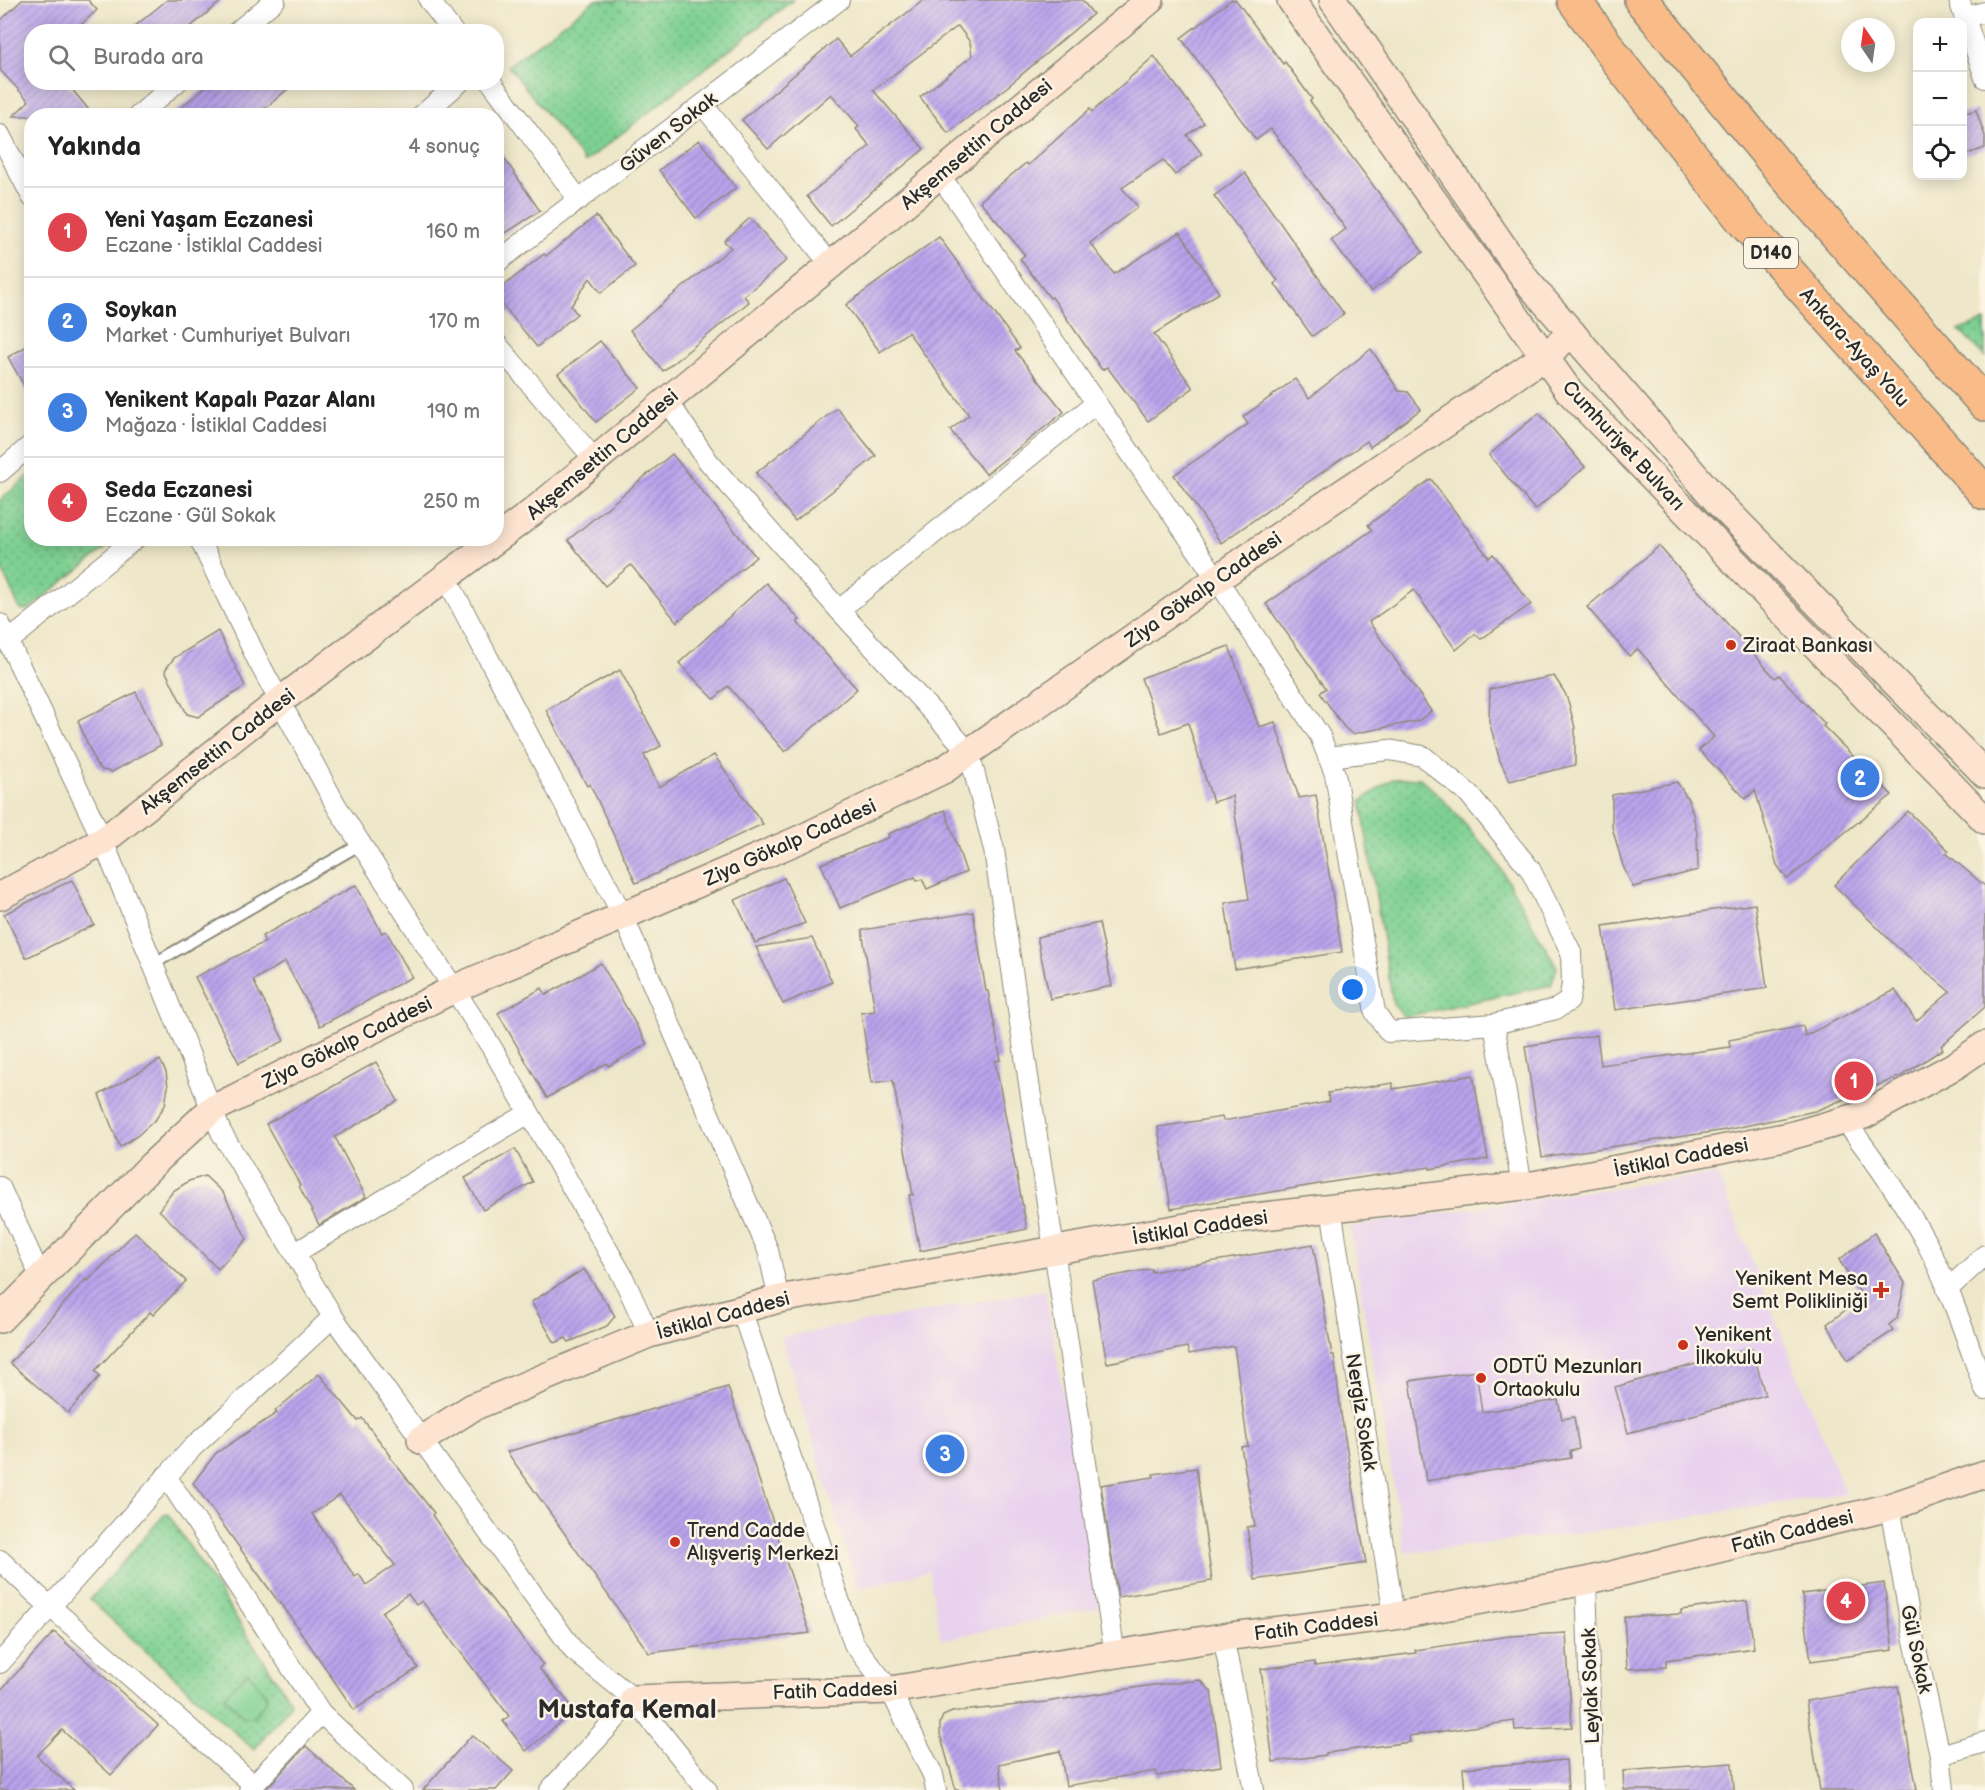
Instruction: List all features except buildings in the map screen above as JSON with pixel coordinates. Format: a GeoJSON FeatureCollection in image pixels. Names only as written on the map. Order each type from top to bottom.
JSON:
{"type":"FeatureCollection","features":[{"type":"Feature","properties":{"kind":"highway","name":"Ankara-Ayaş Yolu"},"geometry":{"type":"LineString","coordinates":[[1574,0],[1623,68],[1744,222],[1985,493]]}},
{"type":"Feature","properties":{"kind":"highway"},"geometry":{"type":"LineString","coordinates":[[1650,3],[1785,175],[1985,404]]}},
{"type":"Feature","properties":{"kind":"street"},"geometry":{"type":"LineString","coordinates":[[246,24],[275,0]]}},
{"type":"Feature","properties":{"kind":"street"},"geometry":{"type":"LineString","coordinates":[[429,0],[447,24]]}},
{"type":"Feature","properties":{"kind":"street","name":"Güven Sokak"},"geometry":{"type":"LineString","coordinates":[[504,257],[839,0]]}},
{"type":"Feature","properties":{"kind":"street","name":"Cumhuriyet Bulvarı"},"geometry":{"type":"LineString","coordinates":[[1291,0],[1569,391],[1985,820]]}},
{"type":"Feature","properties":{"kind":"street","name":"Cumhuriyet Bulvarı"},"geometry":{"type":"LineString","coordinates":[[1333,0],[1526,280],[1717,501],[1985,774]]}},
{"type":"Feature","properties":{"kind":"street","name":"Akşemsettin Caddesi"},"geometry":{"type":"LineString","coordinates":[[504,533],[534,511],[939,174],[1141,3]]}},
{"type":"Feature","properties":{"kind":"street"},"geometry":{"type":"LineString","coordinates":[[1985,12],[1962,8],[1985,78]]}},
{"type":"Feature","properties":{"kind":"street"},"geometry":{"type":"LineString","coordinates":[[147,108],[168,90]]}},
{"type":"Feature","properties":{"kind":"street"},"geometry":{"type":"LineString","coordinates":[[430,108],[451,90]]}},
{"type":"Feature","properties":{"kind":"street"},"geometry":{"type":"LineString","coordinates":[[497,90],[579,200]]}},
{"type":"Feature","properties":{"kind":"street"},"geometry":{"type":"LineString","coordinates":[[703,105],[830,264]]}},
{"type":"Feature","properties":{"kind":"street"},"geometry":{"type":"LineString","coordinates":[[0,135],[24,182]]}},
{"type":"Feature","properties":{"kind":"street"},"geometry":{"type":"LineString","coordinates":[[939,174],[1217,579],[1320,736],[1328,757],[1335,774],[1375,1012],[1389,1032],[1494,1024],[1556,1009],[1569,1001],[1572,984],[1571,952],[1530,869],[1469,794],[1423,756],[1389,750],[1328,757]]}},
{"type":"Feature","properties":{"kind":"street","name":"Ziya Gökalp Caddesi"},"geometry":{"type":"LineString","coordinates":[[0,1319],[152,1165],[211,1110],[454,989],[814,833],[945,770],[1217,579],[1545,356],[1572,333]]}},
{"type":"Feature","properties":{"kind":"street"},"geometry":{"type":"LineString","coordinates":[[504,352],[595,460]]}},
{"type":"Feature","properties":{"kind":"street"},"geometry":{"type":"LineString","coordinates":[[667,400],[708,461],[839,610],[969,752],[994,850],[1114,1656]]}},
{"type":"Feature","properties":{"kind":"street"},"geometry":{"type":"LineString","coordinates":[[839,610],[1096,403]]}},
{"type":"Feature","properties":{"kind":"street"},"geometry":{"type":"LineString","coordinates":[[0,472],[24,451]]}},
{"type":"Feature","properties":{"kind":"street"},"geometry":{"type":"LineString","coordinates":[[125,546],[4,632],[103,841],[221,1132],[333,1317],[573,1651],[634,1699],[707,1790]]}},
{"type":"Feature","properties":{"kind":"street"},"geometry":{"type":"LineString","coordinates":[[203,546],[280,701],[337,807],[492,1048],[622,1275],[649,1334]]}},
{"type":"Feature","properties":{"kind":"street","name":"Akşemsettin Caddesi"},"geometry":{"type":"LineString","coordinates":[[0,896],[103,841],[280,701],[487,546]]}},
{"type":"Feature","properties":{"kind":"street"},"geometry":{"type":"LineString","coordinates":[[446,576],[623,916],[768,1250],[779,1299]]}},
{"type":"Feature","properties":{"kind":"street"},"geometry":{"type":"LineString","coordinates":[[1494,1024],[1522,1186]]}},
{"type":"Feature","properties":{"kind":"street","name":"İstiklal Caddesi"},"geometry":{"type":"LineString","coordinates":[[421,1440],[474,1407],[649,1334],[779,1299],[1220,1221],[1522,1186],[1790,1136],[1864,1115],[1956,1065],[1985,1045]]}},
{"type":"Feature","properties":{"kind":"street"},"geometry":{"type":"LineString","coordinates":[[295,1253],[529,1113]]}},
{"type":"Feature","properties":{"kind":"street"},"geometry":{"type":"LineString","coordinates":[[1845,1121],[1884,1173],[1927,1245],[1947,1290],[1985,1390]]}},
{"type":"Feature","properties":{"kind":"street"},"geometry":{"type":"LineString","coordinates":[[0,1187],[41,1278]]}},
{"type":"Feature","properties":{"kind":"street","name":"Nergiz Sokak"},"geometry":{"type":"LineString","coordinates":[[1331,1208],[1394,1616]]}},
{"type":"Feature","properties":{"kind":"street"},"geometry":{"type":"LineString","coordinates":[[1947,1290],[1985,1256]]}},
{"type":"Feature","properties":{"kind":"street"},"geometry":{"type":"LineString","coordinates":[[741,1309],[854,1644],[890,1690],[933,1775],[936,1790]]}},
{"type":"Feature","properties":{"kind":"street"},"geometry":{"type":"LineString","coordinates":[[0,1663],[49,1605],[192,1448],[333,1317]]}},
{"type":"Feature","properties":{"kind":"street","name":"Fatih Caddesi"},"geometry":{"type":"LineString","coordinates":[[634,1699],[890,1690],[1223,1637],[1394,1616],[1586,1581],[1890,1507],[1985,1474]]}},
{"type":"Feature","properties":{"kind":"street"},"geometry":{"type":"LineString","coordinates":[[166,1476],[321,1713],[403,1790]]}},
{"type":"Feature","properties":{"kind":"street","name":"Gül Sokak"},"geometry":{"type":"LineString","coordinates":[[1890,1507],[1913,1636],[1940,1755],[1944,1790]]}},
{"type":"Feature","properties":{"kind":"street"},"geometry":{"type":"LineString","coordinates":[[0,1560],[251,1787],[321,1713]]}},
{"type":"Feature","properties":{"kind":"street","name":"Leylak Sokak"},"geometry":{"type":"LineString","coordinates":[[1586,1581],[1593,1790]]}},
{"type":"Feature","properties":{"kind":"street"},"geometry":{"type":"LineString","coordinates":[[1223,1637],[1254,1790]]}},
{"type":"Feature","properties":{"kind":"street"},"geometry":{"type":"LineString","coordinates":[[550,1790],[634,1699]]}},
{"type":"Feature","properties":{"kind":"street"},"geometry":{"type":"LineString","coordinates":[[1940,1755],[1985,1742]]}},
{"type":"Feature","properties":{"kind":"lane"},"geometry":{"type":"LineString","coordinates":[[153,964],[361,844]]}},
{"type":"Feature","properties":{"kind":"shaded area"},"geometry":{"type":"Polygon","coordinates":[[[1717,1174],[1845,1493],[1612,1529],[1405,1553],[1350,1227],[1717,1174]]]}},
{"type":"Feature","properties":{"kind":"shaded area"},"geometry":{"type":"Polygon","coordinates":[[[1045,1290],[1099,1607],[941,1640],[929,1571],[858,1589],[781,1337],[1045,1290]]]}},
{"type":"Feature","properties":{"kind":"green space"},"geometry":{"type":"Polygon","coordinates":[[[595,0],[793,0],[585,162],[508,66],[595,0]]]}},
{"type":"Feature","properties":{"kind":"green space"},"geometry":{"type":"Polygon","coordinates":[[[1985,321],[1985,357],[1959,330],[1985,321]]]}},
{"type":"Feature","properties":{"kind":"green space"},"geometry":{"type":"Polygon","coordinates":[[[24,480],[24,546],[108,546],[29,609],[23,610],[19,608],[0,565],[0,500],[24,480]]]}},
{"type":"Feature","properties":{"kind":"green space"},"geometry":{"type":"Polygon","coordinates":[[[1420,778],[1440,796],[1494,857],[1557,967],[1551,985],[1404,1017],[1393,1004],[1361,801],[1392,779],[1420,778]]]}},
{"type":"Feature","properties":{"kind":"green space"},"geometry":{"type":"Polygon","coordinates":[[[168,1514],[291,1702],[254,1750],[90,1600],[164,1515],[168,1514]]]}},
{"type":"Feature","properties":{"kind":"green space"},"geometry":{"type":"Polygon","coordinates":[[[248,1672],[267,1700],[253,1717],[244,1717],[224,1696],[248,1672]]]}},
{"type":"Feature","properties":{"kind":"place","name":"Ziraat Bankası"},"geometry":{"type":"Point","coordinates":[1731,645]}},
{"type":"Feature","properties":{"kind":"place","name":"Soykan"},"geometry":{"type":"Point","coordinates":[1860,778]}},
{"type":"Feature","properties":{"kind":"place","name":"Yeni Yaşam Eczanesi"},"geometry":{"type":"Point","coordinates":[1854,1081]}},
{"type":"Feature","properties":{"kind":"place","name":"Yenikent Mesa Semt Polikliniği"},"geometry":{"type":"Point","coordinates":[1881,1290]}},
{"type":"Feature","properties":{"kind":"place","name":"Yenikent İlkokulu"},"geometry":{"type":"Point","coordinates":[1683,1345]}},
{"type":"Feature","properties":{"kind":"place","name":"ODTÜ Mezunları Ortaokulu"},"geometry":{"type":"Point","coordinates":[1481,1378]}},
{"type":"Feature","properties":{"kind":"place","name":"Yenikent Kapalı Pazar Alanı"},"geometry":{"type":"Point","coordinates":[945,1454]}},
{"type":"Feature","properties":{"kind":"place","name":"Trend Cadde Alışveriş Merkezi"},"geometry":{"type":"Point","coordinates":[675,1542]}},
{"type":"Feature","properties":{"kind":"place","name":"Seda Eczanesi"},"geometry":{"type":"Point","coordinates":[1846,1601]}},
{"type":"Feature","properties":{"kind":"district","name":"Mustafa Kemal"},"geometry":{"type":"Point","coordinates":[627,1709]}}]}
